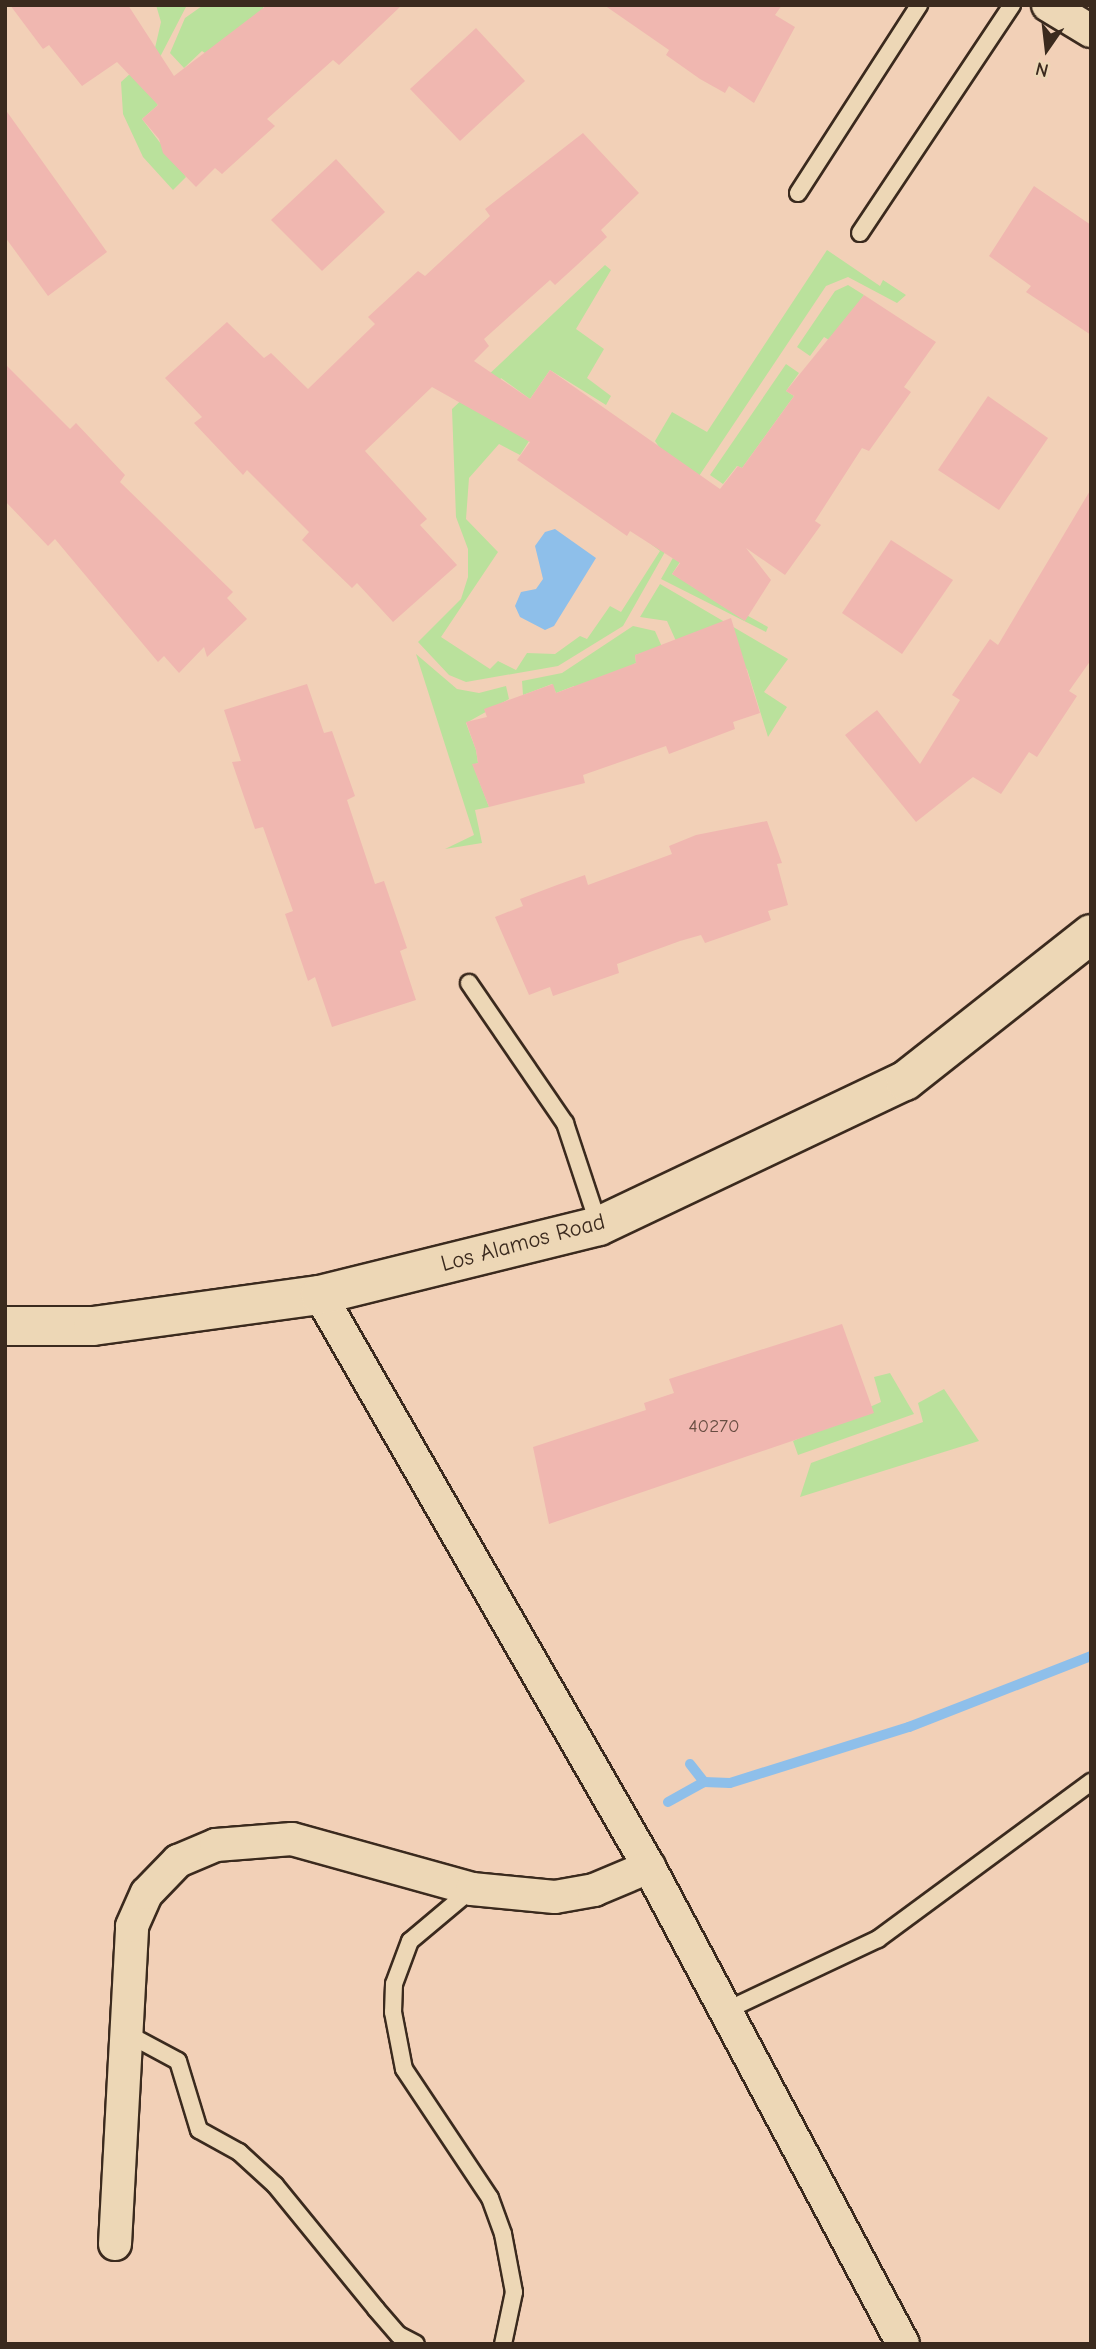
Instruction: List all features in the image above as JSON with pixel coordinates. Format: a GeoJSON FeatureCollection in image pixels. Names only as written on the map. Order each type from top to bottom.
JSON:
{"type":"FeatureCollection","features":[{"type":"Feature","properties":{"kind":"main road","name":"Los Alamos Road"},"geometry":{"type":"LineString","coordinates":[[5,1326],[93,1326],[320,1295],[599,1226],[905,1081],[1091,934]]}},
{"type":"Feature","properties":{"kind":"street"},"geometry":{"type":"LineString","coordinates":[[1048,5],[1091,31]]}},
{"type":"Feature","properties":{"kind":"street"},"geometry":{"type":"LineString","coordinates":[[320,1295],[649,1867],[903,2344]]}},
{"type":"Feature","properties":{"kind":"street"},"geometry":{"type":"LineString","coordinates":[[115,2244],[124,2032],[132,1926],[147,1893],[178,1861],[216,1845],[292,1839],[472,1889],[555,1897],[594,1890],[649,1867]]}},
{"type":"Feature","properties":{"kind":"lane"},"geometry":{"type":"LineString","coordinates":[[798,193],[919,5]]}},
{"type":"Feature","properties":{"kind":"lane"},"geometry":{"type":"LineString","coordinates":[[860,233],[1012,5]]}},
{"type":"Feature","properties":{"kind":"lane"},"geometry":{"type":"LineString","coordinates":[[469,983],[565,1123],[599,1226]]}},
{"type":"Feature","properties":{"kind":"lane"},"geometry":{"type":"LineString","coordinates":[[727,2010],[878,1939],[1091,1782]]}},
{"type":"Feature","properties":{"kind":"lane"},"geometry":{"type":"LineString","coordinates":[[472,1889],[410,1941],[394,1984],[393,2012],[404,2068],[490,2198],[503,2234],[514,2292],[503,2344]]}},
{"type":"Feature","properties":{"kind":"lane"},"geometry":{"type":"LineString","coordinates":[[124,2032],[178,2062],[199,2130],[239,2152],[275,2185],[399,2335],[416,2344]]}},
{"type":"Feature","properties":{"kind":"green space"},"geometry":{"type":"Polygon","coordinates":[[[156,5],[187,5],[160,57],[155,48],[161,22],[156,5]]]}},
{"type":"Feature","properties":{"kind":"green space"},"geometry":{"type":"Polygon","coordinates":[[[263,5],[264,14],[208,55],[202,51],[184,68],[170,53],[185,18],[202,6],[263,5]]]}},
{"type":"Feature","properties":{"kind":"green space"},"geometry":{"type":"Polygon","coordinates":[[[132,72],[158,105],[142,119],[186,177],[173,190],[143,157],[123,114],[121,82],[132,72]]]}},
{"type":"Feature","properties":{"kind":"green space"},"geometry":{"type":"Polygon","coordinates":[[[827,250],[880,286],[883,280],[906,295],[897,303],[848,277],[826,286],[689,491],[655,441],[672,412],[707,432],[827,250]]]}},
{"type":"Feature","properties":{"kind":"green space"},"geometry":{"type":"Polygon","coordinates":[[[605,265],[611,270],[576,329],[604,349],[587,378],[611,396],[606,405],[550,370],[530,399],[501,378],[481,412],[529,441],[520,455],[499,444],[469,478],[466,519],[498,552],[441,637],[490,669],[498,661],[516,670],[527,653],[555,654],[580,636],[587,639],[610,606],[621,612],[660,551],[647,541],[665,552],[623,626],[558,666],[466,682],[449,675],[418,642],[461,599],[468,577],[468,549],[456,517],[452,409],[605,265]]]}},
{"type":"Feature","properties":{"kind":"green space"},"geometry":{"type":"Polygon","coordinates":[[[848,285],[864,295],[831,341],[824,337],[810,356],[797,347],[835,291],[848,285]]]}},
{"type":"Feature","properties":{"kind":"green space"},"geometry":{"type":"Polygon","coordinates":[[[786,364],[799,373],[786,391],[794,396],[742,468],[737,466],[723,484],[710,475],[786,364]]]}},
{"type":"Feature","properties":{"kind":"green space"},"geometry":{"type":"Polygon","coordinates":[[[703,527],[672,574],[768,627],[766,632],[661,579],[674,556],[703,527]]]}},
{"type":"Feature","properties":{"kind":"green space"},"geometry":{"type":"Polygon","coordinates":[[[660,584],[788,659],[764,692],[787,707],[768,737],[747,669],[676,641],[667,621],[640,617],[660,584]]]}},
{"type":"Feature","properties":{"kind":"green space"},"geometry":{"type":"Polygon","coordinates":[[[633,626],[655,631],[662,647],[635,655],[636,663],[577,693],[574,686],[556,693],[552,684],[523,695],[522,681],[562,673],[633,626]]]}},
{"type":"Feature","properties":{"kind":"green space"},"geometry":{"type":"Polygon","coordinates":[[[416,654],[457,689],[479,693],[506,686],[509,699],[466,723],[476,750],[478,763],[473,765],[489,807],[475,810],[482,843],[445,849],[474,835],[416,654]]]}},
{"type":"Feature","properties":{"kind":"green space"},"geometry":{"type":"Polygon","coordinates":[[[890,1373],[914,1414],[798,1455],[793,1441],[881,1402],[874,1377],[890,1373]]]}},
{"type":"Feature","properties":{"kind":"green space"},"geometry":{"type":"Polygon","coordinates":[[[944,1389],[979,1441],[800,1497],[811,1463],[923,1422],[918,1403],[944,1389]]]}},
{"type":"Feature","properties":{"kind":"water"},"geometry":{"type":"Polygon","coordinates":[[[555,529],[596,558],[554,626],[545,630],[520,617],[515,606],[521,592],[536,589],[543,579],[535,546],[545,532],[555,529]]]}},
{"type":"Feature","properties":{"kind":"building"},"geometry":{"type":"Polygon","coordinates":[[[10,5],[128,5],[174,76],[267,5],[402,5],[339,65],[333,60],[267,119],[275,126],[222,174],[215,168],[196,187],[163,153],[159,139],[142,119],[158,105],[117,62],[82,86],[49,45],[43,49],[10,5]]]}},
{"type":"Feature","properties":{"kind":"building"},"geometry":{"type":"Polygon","coordinates":[[[604,5],[782,5],[775,15],[795,27],[754,103],[729,86],[725,93],[700,79],[666,55],[669,50],[604,5]]]}},
{"type":"Feature","properties":{"kind":"building"},"geometry":{"type":"Polygon","coordinates":[[[476,28],[525,81],[460,141],[410,89],[476,28]]]}},
{"type":"Feature","properties":{"kind":"building"},"geometry":{"type":"Polygon","coordinates":[[[5,109],[107,252],[48,296],[5,237],[5,109]]]}},
{"type":"Feature","properties":{"kind":"building"},"geometry":{"type":"Polygon","coordinates":[[[583,133],[639,193],[601,230],[607,237],[555,285],[550,280],[484,339],[489,346],[474,361],[530,399],[550,370],[720,489],[738,466],[742,468],[794,396],[786,391],[864,295],[936,342],[904,387],[911,392],[869,451],[862,448],[815,521],[821,525],[785,575],[746,548],[771,580],[745,621],[672,574],[680,563],[630,531],[627,536],[517,460],[530,442],[432,387],[365,451],[427,519],[420,525],[457,565],[393,622],[357,583],[352,588],[302,540],[309,532],[247,470],[243,475],[194,423],[202,417],[165,378],[227,322],[264,358],[271,353],[308,389],[375,324],[368,317],[418,271],[425,276],[490,216],[485,209],[583,133]]]}},
{"type":"Feature","properties":{"kind":"building"},"geometry":{"type":"Polygon","coordinates":[[[336,159],[385,212],[322,271],[271,220],[336,159]]]}},
{"type":"Feature","properties":{"kind":"building"},"geometry":{"type":"Polygon","coordinates":[[[1034,186],[1091,225],[1091,335],[1026,292],[1031,286],[989,256],[1034,186]]]}},
{"type":"Feature","properties":{"kind":"building"},"geometry":{"type":"Polygon","coordinates":[[[5,364],[70,429],[76,423],[125,475],[120,482],[233,592],[227,598],[247,619],[207,657],[204,647],[179,673],[164,656],[158,662],[55,539],[48,546],[5,501],[5,364]]]}},
{"type":"Feature","properties":{"kind":"building"},"geometry":{"type":"Polygon","coordinates":[[[988,396],[1048,438],[999,510],[938,470],[988,396]]]}},
{"type":"Feature","properties":{"kind":"building"},"geometry":{"type":"Polygon","coordinates":[[[1091,489],[1091,660],[1069,691],[1077,696],[1037,757],[1029,752],[1001,794],[973,777],[916,822],[845,735],[877,710],[920,764],[960,700],[952,695],[990,639],[998,645],[1091,489]]]}},
{"type":"Feature","properties":{"kind":"building"},"geometry":{"type":"Polygon","coordinates":[[[891,540],[953,580],[902,654],[842,613],[891,540]]]}},
{"type":"Feature","properties":{"kind":"building"},"geometry":{"type":"Polygon","coordinates":[[[731,618],[760,713],[733,722],[735,729],[669,754],[666,746],[583,775],[585,783],[489,807],[472,764],[478,763],[466,722],[487,717],[484,709],[553,684],[556,693],[636,663],[635,655],[731,618]]]}},
{"type":"Feature","properties":{"kind":"building"},"geometry":{"type":"Polygon","coordinates":[[[307,684],[324,733],[332,731],[355,796],[347,800],[375,884],[384,881],[407,948],[400,951],[416,1000],[332,1027],[315,977],[308,981],[285,914],[293,911],[263,827],[255,829],[232,762],[241,761],[224,710],[307,684]]]}},
{"type":"Feature","properties":{"kind":"building"},"geometry":{"type":"Polygon","coordinates":[[[767,821],[782,863],[777,864],[788,905],[768,911],[771,920],[705,943],[701,935],[680,941],[617,964],[619,973],[553,996],[550,987],[529,995],[495,917],[523,906],[520,899],[585,875],[588,885],[672,854],[669,846],[696,835],[767,821]]]}},
{"type":"Feature","properties":{"kind":"building"},"geometry":{"type":"Polygon","coordinates":[[[842,1324],[874,1413],[549,1524],[533,1447],[646,1410],[644,1403],[674,1393],[669,1379],[842,1324]]]}},
{"type":"Feature","properties":{"kind":"waterway"},"geometry":{"type":"LineString","coordinates":[[690,1764],[704,1782],[730,1783],[909,1727],[1091,1656]]}},
{"type":"Feature","properties":{"kind":"waterway"},"geometry":{"type":"LineString","coordinates":[[668,1802],[704,1782]]}}]}
